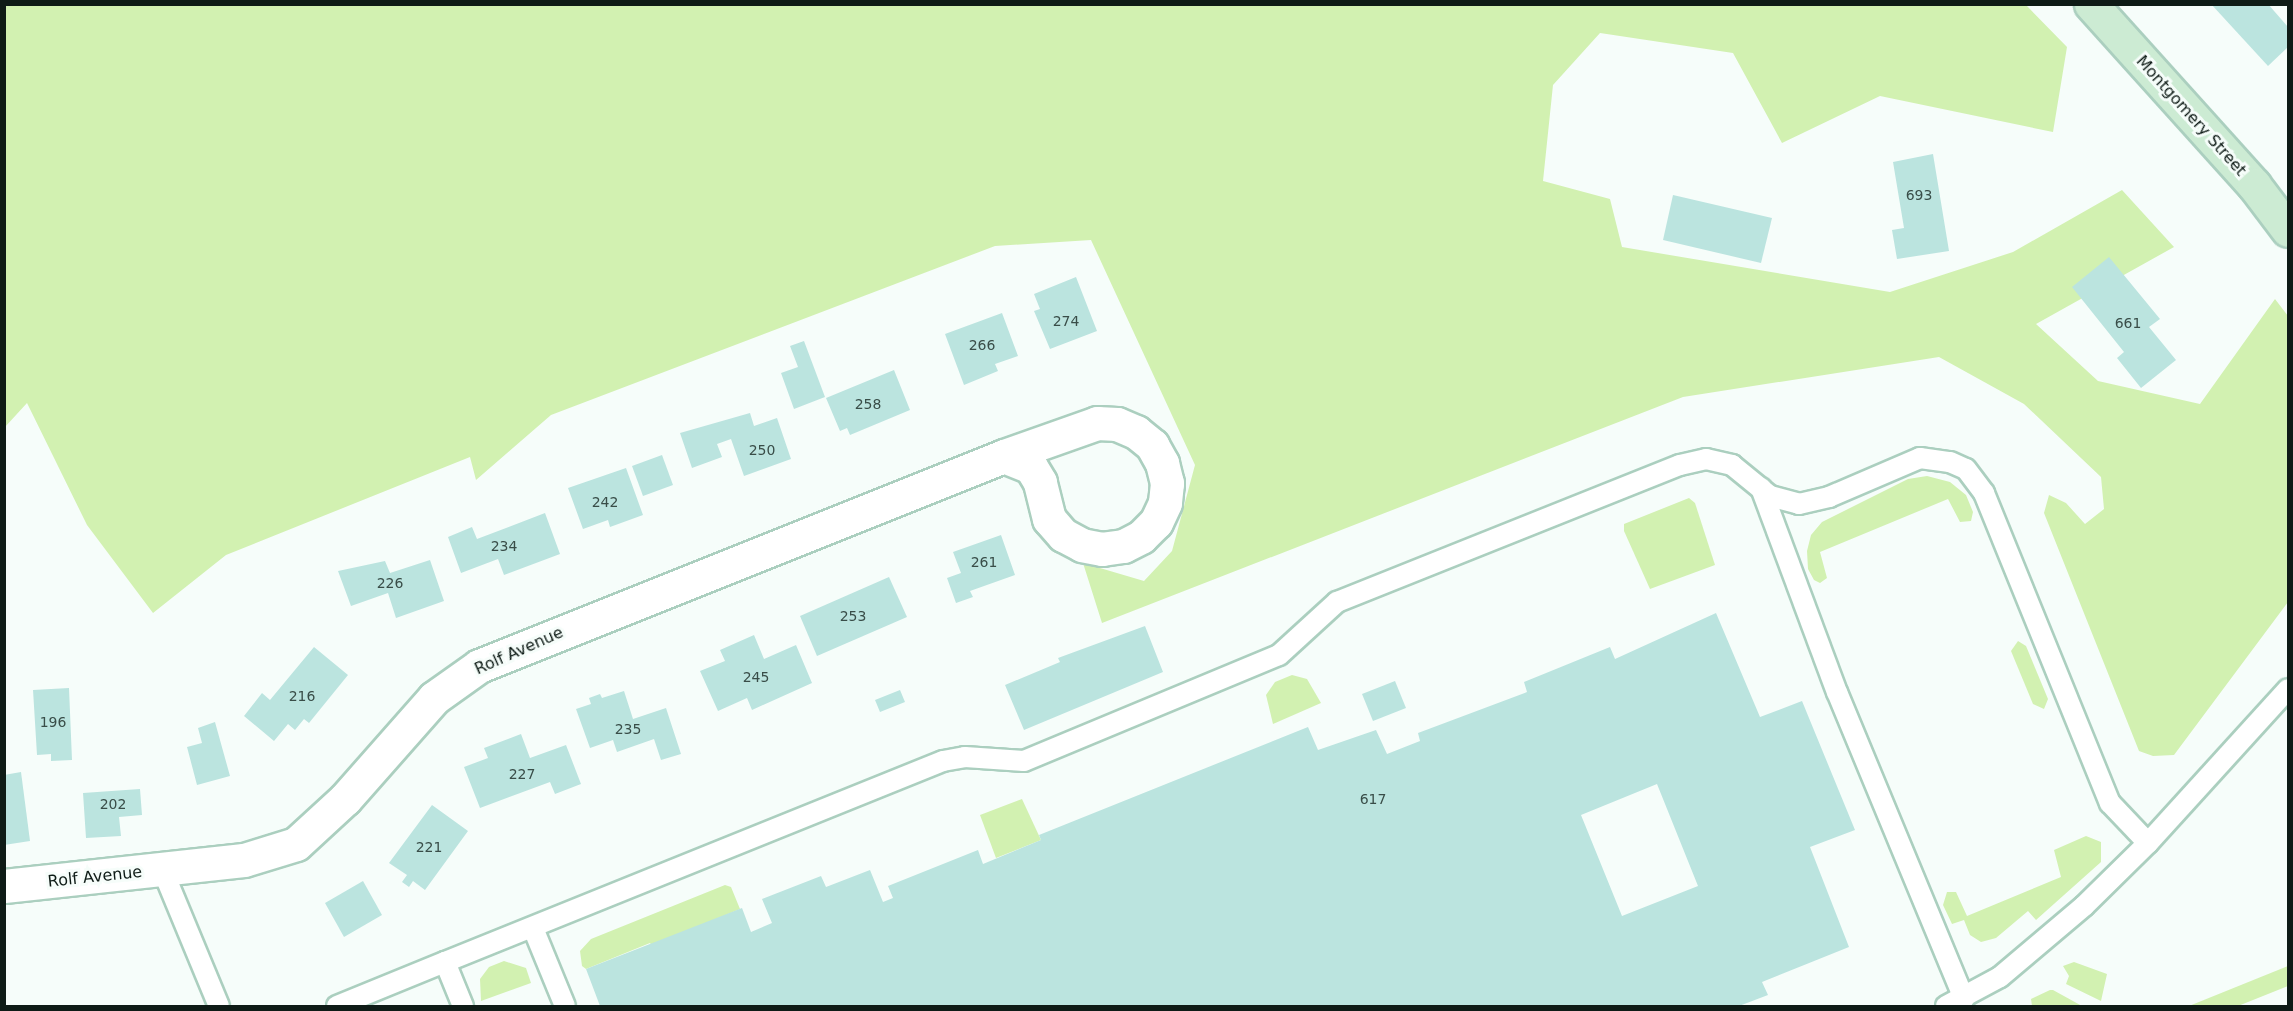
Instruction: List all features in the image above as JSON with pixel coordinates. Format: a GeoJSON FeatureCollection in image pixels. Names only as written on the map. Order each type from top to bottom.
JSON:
{"type":"FeatureCollection","features":[{"type":"Feature","properties":{"kind":"main road","name":"Montgomery Street"},"geometry":{"type":"LineString","coordinates":[[2091,4],[2254,185],[2289,230]]}},
{"type":"Feature","properties":{"kind":"street","name":"Rolf Avenue"},"geometry":{"type":"LineString","coordinates":[[4,886],[163,871],[261,857],[296,844],[345,799],[434,698],[479,666],[1004,456],[1087,426],[1117,424],[1136,432],[1152,445],[1162,463],[1167,483],[1165,503],[1156,522],[1132,542],[1102,549],[1082,545],[1063,535],[1049,519],[1040,482],[1031,467],[1004,456]]}},
{"type":"Feature","properties":{"kind":"lane"},"geometry":{"type":"LineString","coordinates":[[337,1006],[950,758],[1024,760],[1279,655],[1336,602],[1680,465],[1706,459],[1720,461],[1742,471],[1780,501],[1809,503],[1920,458],[1950,462],[1966,470],[1984,493],[2110,803],[2148,843]]}},
{"type":"Feature","properties":{"kind":"lane"},"geometry":{"type":"LineString","coordinates":[[1761,488],[1955,1003],[2036,948],[2148,843],[2289,688]]}},
{"type":"Feature","properties":{"kind":"lane"},"geometry":{"type":"LineString","coordinates":[[163,871],[219,1006]]}},
{"type":"Feature","properties":{"kind":"lane"},"geometry":{"type":"LineString","coordinates":[[533,928],[565,1006]]}},
{"type":"Feature","properties":{"kind":"lane"},"geometry":{"type":"LineString","coordinates":[[445,962],[463,1006]]}},
{"type":"Feature","properties":{"kind":"green space"},"geometry":{"type":"Polygon","coordinates":[[[5,5],[2026,5],[2067,47],[2053,132],[1880,96],[1782,143],[1733,53],[1600,33],[1553,85],[1543,181],[1610,199],[1622,247],[1890,292],[2013,252],[2122,190],[2174,247],[2036,324],[2098,381],[2200,404],[2275,299],[2288,316],[2288,602],[2174,755],[2153,756],[2139,751],[2044,513],[2049,495],[2066,503],[2085,524],[2104,509],[2101,477],[2024,404],[1939,357],[1683,397],[1102,623],[1083,563],[1144,581],[1172,551],[1195,465],[1091,240],[995,246],[551,415],[476,480],[470,457],[226,555],[153,613],[87,525],[27,403],[5,427],[5,5]]]}},
{"type":"Feature","properties":{"kind":"green space"},"geometry":{"type":"Polygon","coordinates":[[[1927,476],[1950,482],[1966,495],[1973,512],[1971,521],[1960,522],[1948,499],[1820,552],[1827,578],[1820,583],[1814,580],[1808,569],[1807,551],[1811,535],[1822,522],[1908,479],[1927,476]]]}},
{"type":"Feature","properties":{"kind":"green space"},"geometry":{"type":"Polygon","coordinates":[[[1689,498],[1695,503],[1715,565],[1650,589],[1624,531],[1624,524],[1689,498]]]}},
{"type":"Feature","properties":{"kind":"green space"},"geometry":{"type":"Polygon","coordinates":[[[2018,641],[2026,646],[2048,699],[2044,709],[2033,704],[2011,651],[2018,641]]]}},
{"type":"Feature","properties":{"kind":"green space"},"geometry":{"type":"Polygon","coordinates":[[[1292,675],[1307,679],[1321,703],[1273,724],[1266,695],[1275,682],[1292,675]]]}},
{"type":"Feature","properties":{"kind":"green space"},"geometry":{"type":"Polygon","coordinates":[[[1022,799],[1041,840],[996,858],[980,815],[1022,799]]]}},
{"type":"Feature","properties":{"kind":"green space"},"geometry":{"type":"Polygon","coordinates":[[[2086,836],[2101,842],[2101,862],[2036,920],[2028,911],[1996,938],[1981,942],[1970,935],[1964,920],[1952,924],[1943,905],[1947,892],[1956,892],[1967,916],[2061,877],[2054,850],[2086,836]]]}},
{"type":"Feature","properties":{"kind":"green space"},"geometry":{"type":"Polygon","coordinates":[[[725,885],[731,887],[740,909],[652,946],[650,943],[586,969],[582,966],[580,951],[591,939],[725,885]]]}},
{"type":"Feature","properties":{"kind":"green space"},"geometry":{"type":"Polygon","coordinates":[[[504,961],[526,968],[531,983],[481,1001],[480,979],[489,967],[504,961]]]}},
{"type":"Feature","properties":{"kind":"green space"},"geometry":{"type":"Polygon","coordinates":[[[2074,962],[2107,974],[2101,1001],[2066,984],[2069,976],[2063,966],[2074,962]]]}},
{"type":"Feature","properties":{"kind":"green space"},"geometry":{"type":"Polygon","coordinates":[[[2288,966],[2288,986],[2238,1006],[2189,1006],[2288,966]]]}},
{"type":"Feature","properties":{"kind":"green space"},"geometry":{"type":"Polygon","coordinates":[[[2050,990],[2082,1006],[2032,1006],[2031,999],[2050,990]]]}},
{"type":"Feature","properties":{"kind":"building"},"geometry":{"type":"Polygon","coordinates":[[[2211,4],[2268,4],[2288,27],[2288,47],[2268,66],[2211,4]]]}},
{"type":"Feature","properties":{"kind":"building"},"geometry":{"type":"Polygon","coordinates":[[[1933,154],[1949,251],[1897,259],[1892,230],[1904,228],[1893,162],[1933,154]]]}},
{"type":"Feature","properties":{"kind":"building"},"geometry":{"type":"Polygon","coordinates":[[[1673,195],[1772,218],[1761,263],[1663,240],[1673,195]]]}},
{"type":"Feature","properties":{"kind":"building"},"geometry":{"type":"Polygon","coordinates":[[[2109,257],[2160,319],[2149,327],[2176,360],[2141,388],[2117,358],[2124,352],[2072,287],[2109,257]]]}},
{"type":"Feature","properties":{"kind":"building"},"geometry":{"type":"Polygon","coordinates":[[[1076,277],[1097,331],[1050,349],[1034,311],[1040,309],[1034,294],[1076,277]]]}},
{"type":"Feature","properties":{"kind":"building"},"geometry":{"type":"Polygon","coordinates":[[[1002,313],[1018,356],[995,364],[998,371],[964,385],[945,334],[1002,313]]]}},
{"type":"Feature","properties":{"kind":"building"},"geometry":{"type":"Polygon","coordinates":[[[804,341],[825,397],[794,409],[781,373],[798,367],[790,346],[804,341]]]}},
{"type":"Feature","properties":{"kind":"building"},"geometry":{"type":"Polygon","coordinates":[[[894,370],[910,410],[850,435],[847,428],[840,431],[826,398],[894,370]]]}},
{"type":"Feature","properties":{"kind":"building"},"geometry":{"type":"Polygon","coordinates":[[[750,413],[754,426],[777,418],[791,459],[744,476],[731,439],[717,444],[722,457],[692,468],[680,433],[750,413]]]}},
{"type":"Feature","properties":{"kind":"building"},"geometry":{"type":"Polygon","coordinates":[[[662,455],[673,485],[643,496],[632,466],[662,455]]]}},
{"type":"Feature","properties":{"kind":"building"},"geometry":{"type":"Polygon","coordinates":[[[626,468],[643,515],[610,527],[608,520],[583,529],[568,488],[626,468]]]}},
{"type":"Feature","properties":{"kind":"building"},"geometry":{"type":"Polygon","coordinates":[[[545,513],[560,554],[504,575],[498,559],[461,573],[448,537],[472,527],[477,539],[545,513]]]}},
{"type":"Feature","properties":{"kind":"building"},"geometry":{"type":"Polygon","coordinates":[[[1001,535],[1015,575],[970,591],[973,597],[956,603],[947,578],[961,573],[953,552],[1001,535]]]}},
{"type":"Feature","properties":{"kind":"building"},"geometry":{"type":"Polygon","coordinates":[[[430,560],[444,601],[396,618],[388,593],[351,606],[338,571],[385,561],[390,573],[430,560]]]}},
{"type":"Feature","properties":{"kind":"building"},"geometry":{"type":"Polygon","coordinates":[[[889,577],[907,617],[817,656],[800,616],[889,577]]]}},
{"type":"Feature","properties":{"kind":"building"},"geometry":{"type":"Polygon","coordinates":[[[1716,613],[1760,717],[1802,701],[1855,830],[1810,847],[1849,947],[1762,982],[1768,995],[1739,1006],[600,1006],[586,969],[742,908],[751,932],[772,923],[762,899],[821,876],[826,887],[870,870],[883,902],[893,898],[888,886],[978,850],[983,864],[1041,840],[1039,835],[1308,727],[1318,750],[1376,730],[1387,754],[1420,741],[1418,733],[1527,692],[1524,682],[1610,647],[1615,659],[1716,613]],[[1657,784],[1581,815],[1622,916],[1698,886],[1657,784]]]}},
{"type":"Feature","properties":{"kind":"building"},"geometry":{"type":"Polygon","coordinates":[[[1145,626],[1163,672],[1024,730],[1005,685],[1060,662],[1058,658],[1145,626]]]}},
{"type":"Feature","properties":{"kind":"building"},"geometry":{"type":"Polygon","coordinates":[[[754,635],[764,659],[796,645],[812,683],[752,710],[747,698],[718,711],[700,671],[725,661],[720,650],[754,635]]]}},
{"type":"Feature","properties":{"kind":"building"},"geometry":{"type":"Polygon","coordinates":[[[314,647],[348,675],[309,723],[304,719],[295,730],[288,724],[274,741],[244,716],[262,693],[270,700],[314,647]]]}},
{"type":"Feature","properties":{"kind":"building"},"geometry":{"type":"Polygon","coordinates":[[[1395,681],[1406,708],[1373,721],[1362,694],[1395,681]]]}},
{"type":"Feature","properties":{"kind":"building"},"geometry":{"type":"Polygon","coordinates":[[[69,688],[72,760],[51,761],[51,754],[37,755],[33,690],[69,688]]]}},
{"type":"Feature","properties":{"kind":"building"},"geometry":{"type":"Polygon","coordinates":[[[900,690],[905,702],[880,712],[875,700],[900,690]]]}},
{"type":"Feature","properties":{"kind":"building"},"geometry":{"type":"Polygon","coordinates":[[[624,691],[633,719],[666,708],[681,754],[661,760],[654,739],[617,752],[613,740],[590,748],[576,709],[591,704],[589,698],[600,694],[602,698],[624,691]]]}},
{"type":"Feature","properties":{"kind":"building"},"geometry":{"type":"Polygon","coordinates":[[[215,722],[230,776],[197,785],[187,747],[202,743],[198,728],[215,722]]]}},
{"type":"Feature","properties":{"kind":"building"},"geometry":{"type":"Polygon","coordinates":[[[521,734],[530,758],[566,745],[581,784],[555,794],[550,782],[480,808],[464,767],[488,758],[484,748],[521,734]]]}},
{"type":"Feature","properties":{"kind":"building"},"geometry":{"type":"Polygon","coordinates":[[[21,772],[30,841],[4,845],[4,775],[21,772]]]}},
{"type":"Feature","properties":{"kind":"building"},"geometry":{"type":"Polygon","coordinates":[[[140,789],[142,815],[119,817],[121,836],[86,838],[83,793],[140,789]]]}},
{"type":"Feature","properties":{"kind":"building"},"geometry":{"type":"Polygon","coordinates":[[[432,805],[468,831],[425,890],[413,881],[409,887],[402,882],[407,875],[389,863],[432,805]]]}},
{"type":"Feature","properties":{"kind":"building"},"geometry":{"type":"Polygon","coordinates":[[[363,881],[382,915],[344,937],[325,903],[363,881]]]}}]}
